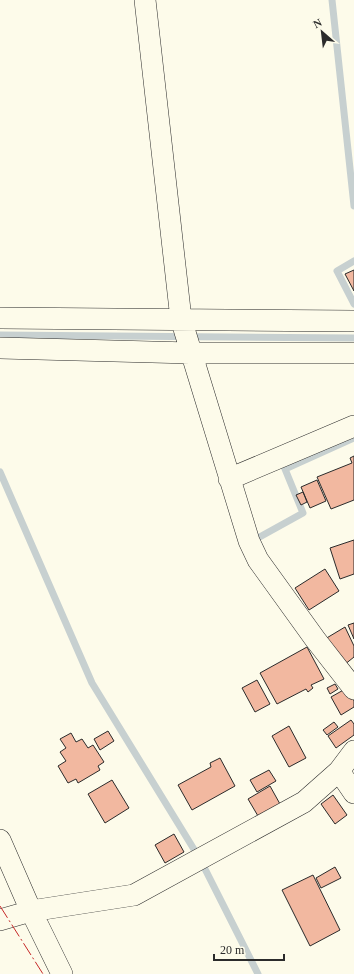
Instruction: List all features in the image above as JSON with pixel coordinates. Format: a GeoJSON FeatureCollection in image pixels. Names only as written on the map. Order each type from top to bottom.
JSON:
{"type":"FeatureCollection","features":[{"type":"Feature","properties":{"kind":"street"},"geometry":{"type":"LineString","coordinates":[[145,0],[186,337],[229,479],[249,541],[258,560],[315,639],[354,689]]}},
{"type":"Feature","properties":{"kind":"street"},"geometry":{"type":"LineString","coordinates":[[0,318],[354,353]]}},
{"type":"Feature","properties":{"kind":"street"},"geometry":{"type":"LineString","coordinates":[[0,348],[186,337],[354,322]]}},
{"type":"Feature","properties":{"kind":"street"},"geometry":{"type":"LineString","coordinates":[[229,479],[354,426]]}},
{"type":"Feature","properties":{"kind":"street"},"geometry":{"type":"LineString","coordinates":[[0,920],[31,911],[134,895],[304,802],[339,771],[354,751]]}},
{"type":"Feature","properties":{"kind":"street"},"geometry":{"type":"LineString","coordinates":[[339,771],[354,793]]}},
{"type":"Feature","properties":{"kind":"street"},"geometry":{"type":"LineString","coordinates":[[0,840],[31,911],[62,974]]}},
{"type":"Feature","properties":{"kind":"building"},"geometry":{"type":"Polygon","coordinates":[[[354,270],[354,291],[345,274],[354,270]]]}},
{"type":"Feature","properties":{"kind":"building"},"geometry":{"type":"Polygon","coordinates":[[[354,456],[354,500],[331,509],[317,477],[352,463],[350,458],[354,456]]]}},
{"type":"Feature","properties":{"kind":"building"},"geometry":{"type":"Polygon","coordinates":[[[317,480],[326,501],[310,508],[301,487],[317,480]]]}},
{"type":"Feature","properties":{"kind":"building"},"geometry":{"type":"Polygon","coordinates":[[[303,492],[307,502],[301,505],[296,495],[303,492]]]}},
{"type":"Feature","properties":{"kind":"building"},"geometry":{"type":"Polygon","coordinates":[[[354,540],[354,574],[340,579],[330,548],[354,540]]]}},
{"type":"Feature","properties":{"kind":"building"},"geometry":{"type":"Polygon","coordinates":[[[325,569],[339,591],[309,610],[295,588],[325,569]]]}},
{"type":"Feature","properties":{"kind":"building"},"geometry":{"type":"Polygon","coordinates":[[[354,623],[354,639],[348,625],[354,623]]]}},
{"type":"Feature","properties":{"kind":"building"},"geometry":{"type":"Polygon","coordinates":[[[345,627],[354,646],[354,657],[344,665],[325,639],[345,627]]]}},
{"type":"Feature","properties":{"kind":"building"},"geometry":{"type":"Polygon","coordinates":[[[307,647],[324,679],[311,685],[313,688],[308,692],[306,689],[277,704],[260,673],[307,647]]]}},
{"type":"Feature","properties":{"kind":"building"},"geometry":{"type":"Polygon","coordinates":[[[257,680],[270,704],[255,712],[242,688],[257,680]]]}},
{"type":"Feature","properties":{"kind":"building"},"geometry":{"type":"Polygon","coordinates":[[[335,684],[338,689],[330,694],[327,688],[335,684]]]}},
{"type":"Feature","properties":{"kind":"building"},"geometry":{"type":"Polygon","coordinates":[[[347,688],[354,701],[354,707],[341,715],[331,697],[347,688]]]}},
{"type":"Feature","properties":{"kind":"building"},"geometry":{"type":"Polygon","coordinates":[[[351,720],[354,724],[354,735],[336,748],[328,736],[351,720]]]}},
{"type":"Feature","properties":{"kind":"building"},"geometry":{"type":"Polygon","coordinates":[[[334,722],[338,727],[327,735],[323,730],[334,722]]]}},
{"type":"Feature","properties":{"kind":"building"},"geometry":{"type":"Polygon","coordinates":[[[289,726],[306,758],[289,767],[272,736],[289,726]]]}},
{"type":"Feature","properties":{"kind":"building"},"geometry":{"type":"Polygon","coordinates":[[[108,731],[114,741],[100,750],[94,739],[108,731]]]}},
{"type":"Feature","properties":{"kind":"building"},"geometry":{"type":"Polygon","coordinates":[[[71,733],[76,742],[82,739],[88,748],[93,745],[104,762],[98,766],[100,770],[78,783],[76,779],[68,783],[58,766],[66,761],[60,752],[66,748],[60,739],[71,733]]]}},
{"type":"Feature","properties":{"kind":"building"},"geometry":{"type":"Polygon","coordinates":[[[220,758],[235,786],[192,810],[178,785],[211,767],[210,763],[220,758]]]}},
{"type":"Feature","properties":{"kind":"building"},"geometry":{"type":"Polygon","coordinates":[[[269,770],[276,781],[257,792],[250,780],[269,770]]]}},
{"type":"Feature","properties":{"kind":"building"},"geometry":{"type":"Polygon","coordinates":[[[112,780],[129,808],[105,823],[88,794],[112,780]]]}},
{"type":"Feature","properties":{"kind":"building"},"geometry":{"type":"Polygon","coordinates":[[[270,786],[280,804],[258,816],[248,799],[270,786]]]}},
{"type":"Feature","properties":{"kind":"building"},"geometry":{"type":"Polygon","coordinates":[[[333,795],[347,815],[335,824],[321,804],[333,795]]]}},
{"type":"Feature","properties":{"kind":"building"},"geometry":{"type":"Polygon","coordinates":[[[174,834],[184,852],[165,863],[155,845],[174,834]]]}},
{"type":"Feature","properties":{"kind":"building"},"geometry":{"type":"Polygon","coordinates":[[[335,867],[341,878],[321,888],[316,878],[335,867]]]}},
{"type":"Feature","properties":{"kind":"building"},"geometry":{"type":"Polygon","coordinates":[[[313,875],[340,930],[310,946],[282,890],[313,875]]]}},
{"type":"Feature","properties":{"kind":"waterway"},"geometry":{"type":"LineString","coordinates":[[332,0],[354,206]]}},
{"type":"Feature","properties":{"kind":"waterway"},"geometry":{"type":"LineString","coordinates":[[354,261],[337,271],[354,304]]}},
{"type":"Feature","properties":{"kind":"waterway"},"geometry":{"type":"LineString","coordinates":[[0,335],[354,338]]}},
{"type":"Feature","properties":{"kind":"waterway"},"geometry":{"type":"LineString","coordinates":[[258,543],[256,539],[303,513],[285,469],[354,438]]}},
{"type":"Feature","properties":{"kind":"waterway"},"geometry":{"type":"LineString","coordinates":[[0,472],[92,683],[195,851]]}},
{"type":"Feature","properties":{"kind":"waterway"},"geometry":{"type":"LineString","coordinates":[[203,865],[258,974]]}},
{"type":"Feature","properties":{"kind":"power"},"geometry":{"type":"LineString","coordinates":[[0,906],[43,974]]}}]}
